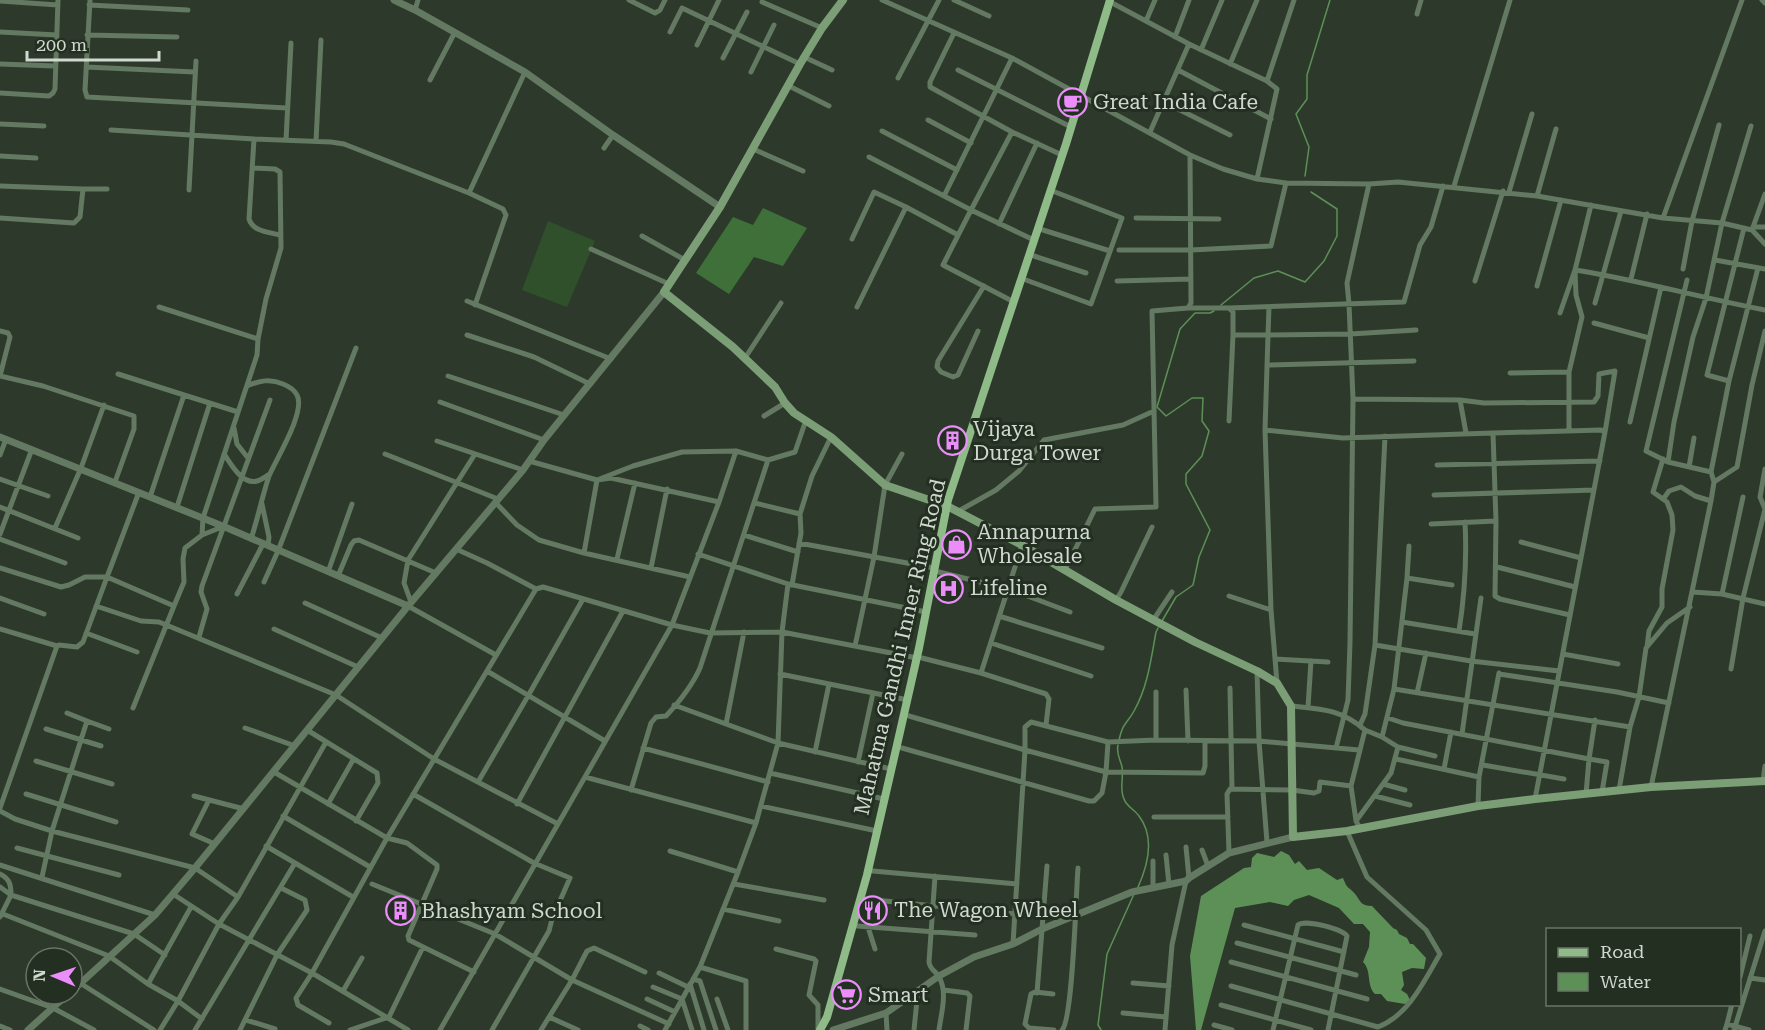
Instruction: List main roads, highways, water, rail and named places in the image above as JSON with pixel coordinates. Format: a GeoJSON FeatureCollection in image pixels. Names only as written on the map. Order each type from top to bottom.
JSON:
{"type":"FeatureCollection","features":[{"type":"Feature","properties":{"kind":"main road"},"geometry":{"type":"LineString","coordinates":[[839,1],[802,61],[720,207],[664,292],[745,358],[775,387],[794,412],[831,437],[885,485],[952,509],[1022,544],[1116,600],[1277,683],[1291,706],[1293,837],[1347,831],[1358,825],[1535,799],[1619,790],[1764,781]]}},
{"type":"Feature","properties":{"kind":"main road","name":"Mahatma Gandhi Inner Ring Road"},"geometry":{"type":"LineString","coordinates":[[952,509],[1055,192],[1110,1]]}},
{"type":"Feature","properties":{"kind":"main road","name":"Mahatma Gandhi Inner Ring Road"},"geometry":{"type":"LineString","coordinates":[[819,1030],[830,1008],[867,875],[891,769],[920,658],[926,612],[952,509],[1014,302],[1071,127],[1083,97]]}},
{"type":"Feature","properties":{"kind":"main road","name":"Mahatma Gandhi Inner Ring Road"},"geometry":{"type":"LineString","coordinates":[[826,1030],[838,996],[873,871],[909,716],[937,570]]}},
{"type":"Feature","properties":{"kind":"water"},"geometry":{"type":"Polygon","coordinates":[[[1281,851],[1289,855],[1295,864],[1299,861],[1307,870],[1319,868],[1337,880],[1343,878],[1347,887],[1362,903],[1372,906],[1426,958],[1424,969],[1412,968],[1402,972],[1404,985],[1401,990],[1410,1000],[1405,1004],[1387,1001],[1381,994],[1375,994],[1363,962],[1369,947],[1370,932],[1363,924],[1354,924],[1339,908],[1309,895],[1294,900],[1288,906],[1270,902],[1235,908],[1201,1030],[1196,1030],[1190,956],[1201,896],[1244,868],[1251,867],[1252,858],[1257,853],[1274,857],[1281,851]]]}},
{"type":"Feature","properties":{"kind":"waterway"},"geometry":{"type":"LineString","coordinates":[[1305,176],[1309,147],[1296,114],[1307,99],[1307,75],[1330,0]]}},
{"type":"Feature","properties":{"kind":"waterway"},"geometry":{"type":"LineString","coordinates":[[1221,305],[1254,278],[1278,271],[1305,282],[1324,261],[1337,236],[1337,209],[1311,192]]}},
{"type":"Feature","properties":{"kind":"waterway"},"geometry":{"type":"LineString","coordinates":[[1162,621],[1176,597],[1193,585],[1199,557],[1210,530],[1186,484],[1186,474],[1202,456],[1209,431],[1202,421],[1203,398],[1192,398],[1166,416],[1157,407],[1180,329],[1195,313],[1214,311]]}},
{"type":"Feature","properties":{"kind":"waterway"},"geometry":{"type":"LineString","coordinates":[[1119,740],[1143,692],[1158,628]]}},
{"type":"Feature","properties":{"kind":"waterway"},"geometry":{"type":"LineString","coordinates":[[1118,745],[1123,795],[1127,804],[1144,824],[1147,833],[1147,860],[1138,887]]}},
{"type":"Feature","properties":{"kind":"waterway"},"geometry":{"type":"LineString","coordinates":[[1101,1030],[1098,1025],[1107,954],[1134,894]]}},
{"type":"Feature","properties":{"kind":"place","name":"Great India Cafe"},"geometry":{"type":"Point","coordinates":[1072,102]}},
{"type":"Feature","properties":{"kind":"place","name":"Vijaya Durga Tower"},"geometry":{"type":"Point","coordinates":[952,441]}},
{"type":"Feature","properties":{"kind":"place","name":"Annapurna Wholesale"},"geometry":{"type":"Point","coordinates":[956,544]}},
{"type":"Feature","properties":{"kind":"place","name":"Lifeline"},"geometry":{"type":"Point","coordinates":[949,588]}},
{"type":"Feature","properties":{"kind":"place","name":"The Wagon Wheel"},"geometry":{"type":"Point","coordinates":[873,910]}},
{"type":"Feature","properties":{"kind":"place","name":"Bhashyam School"},"geometry":{"type":"Point","coordinates":[400,911]}},
{"type":"Feature","properties":{"kind":"place","name":"Smart"},"geometry":{"type":"Point","coordinates":[847,995]}}]}
